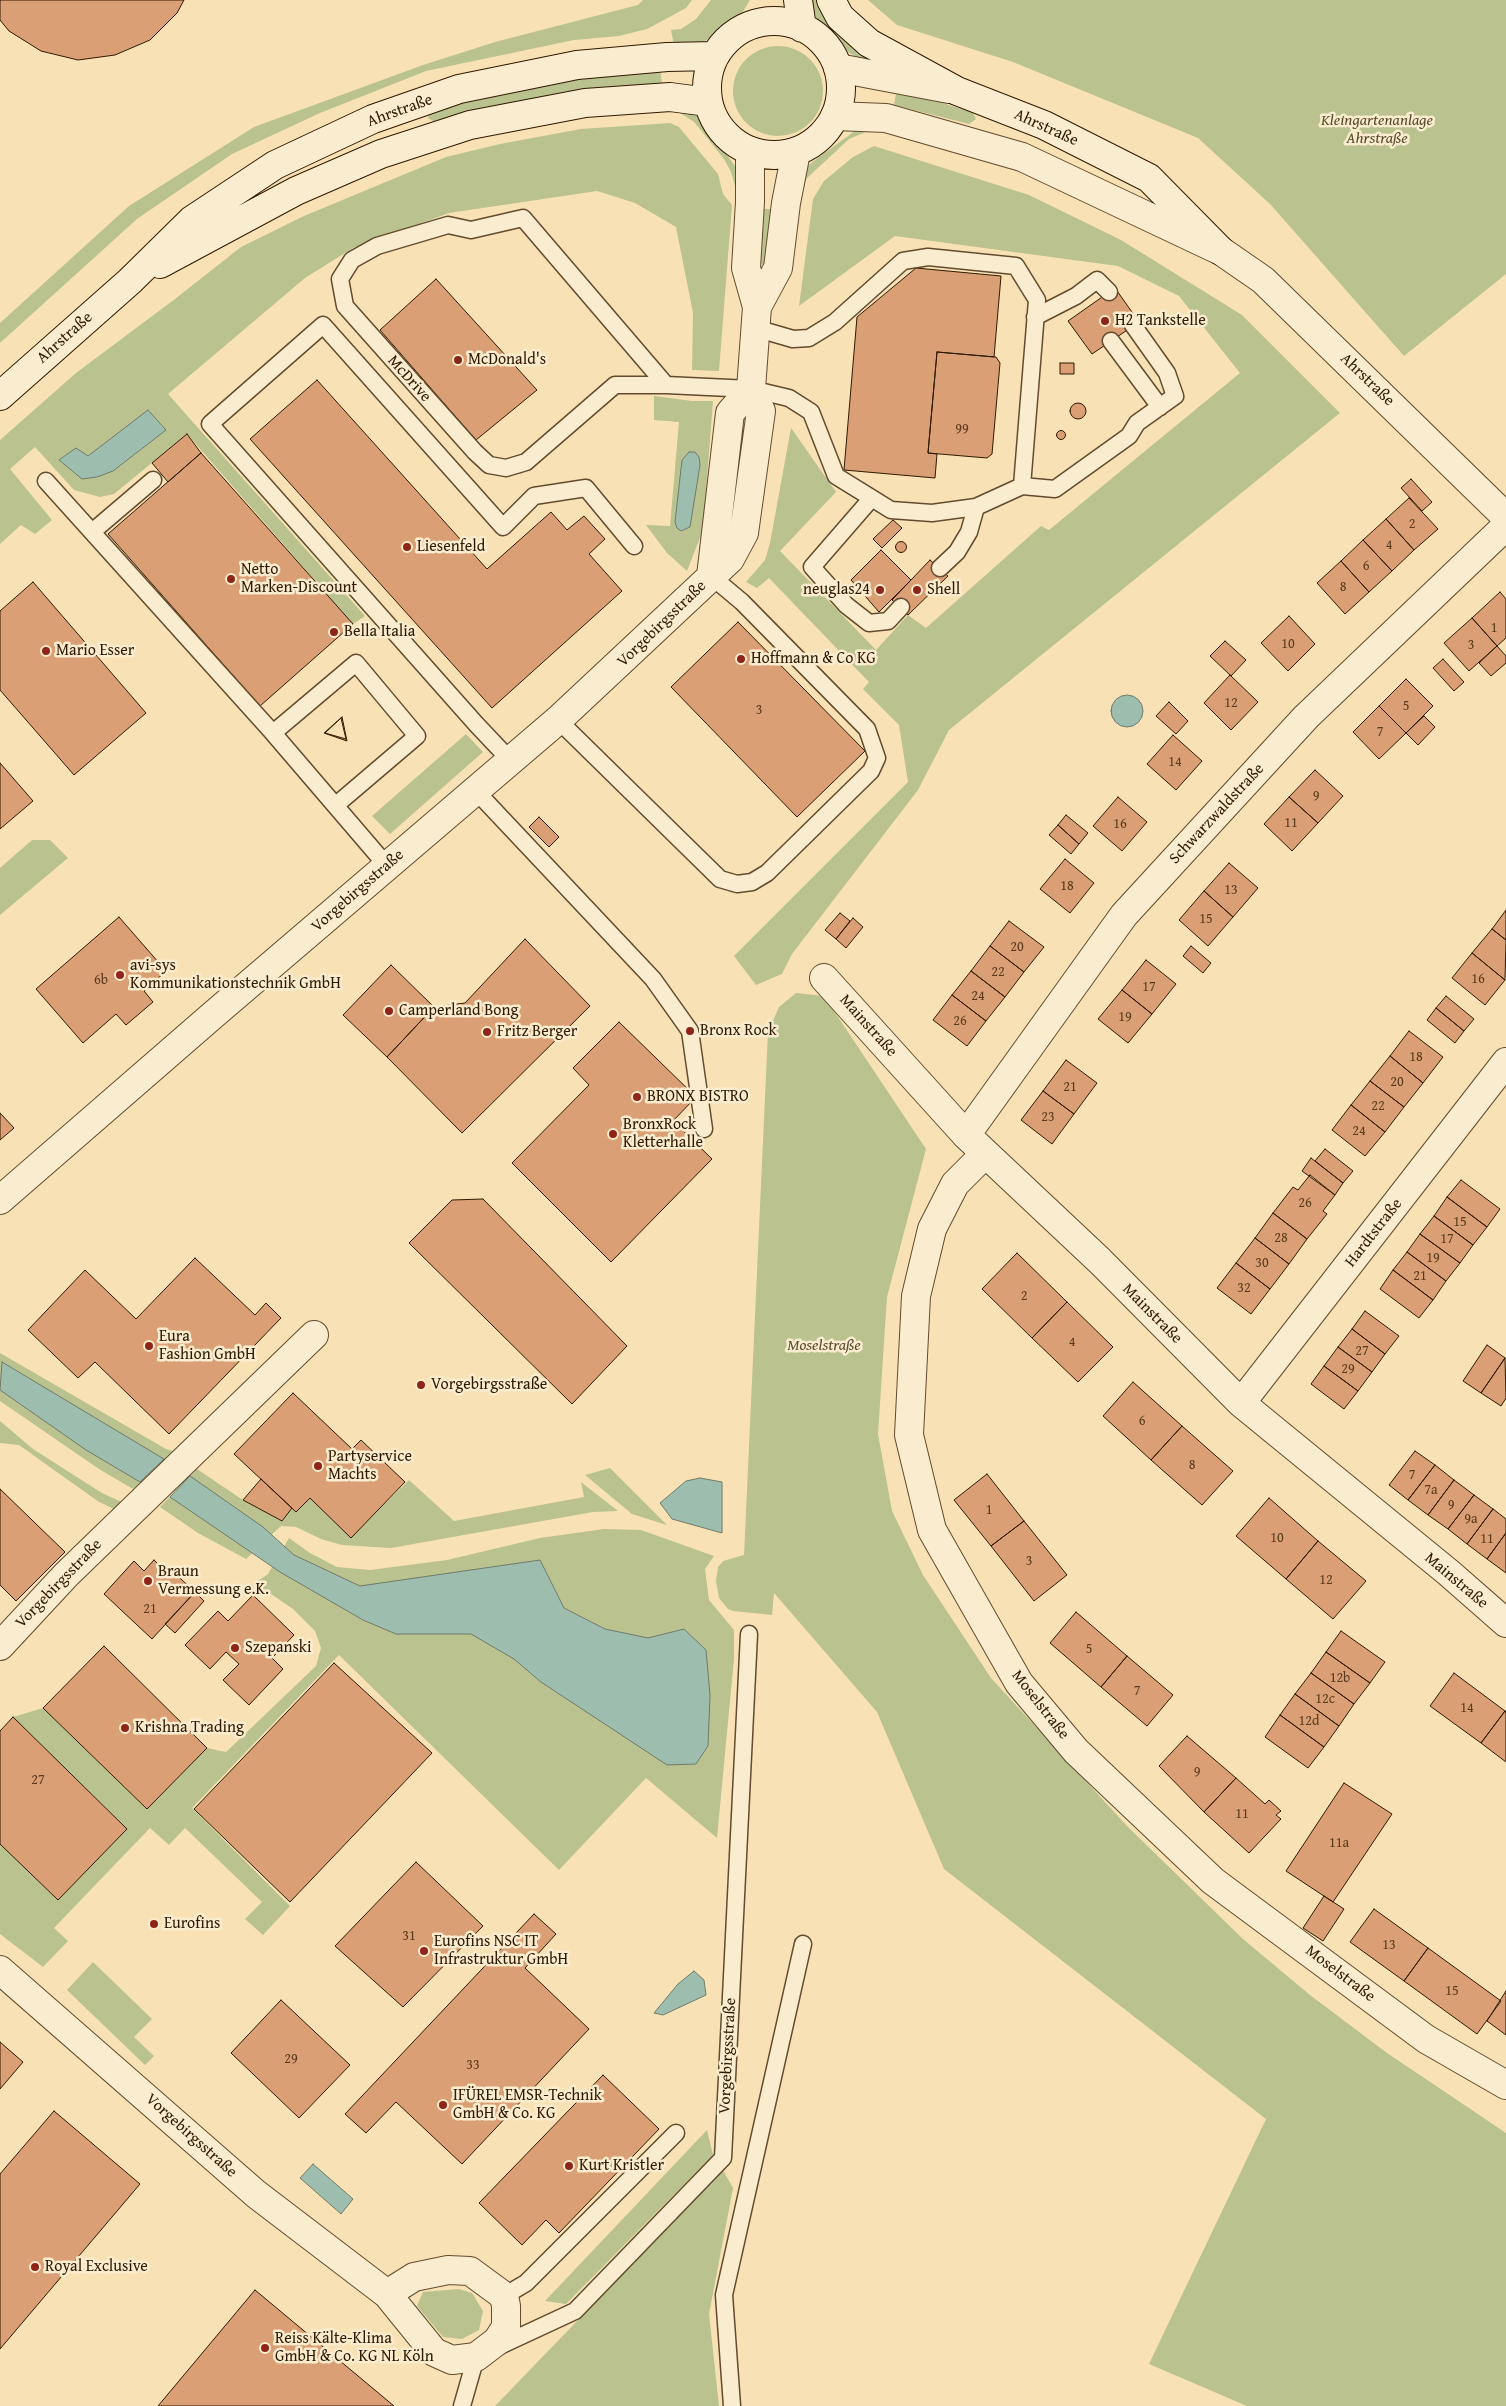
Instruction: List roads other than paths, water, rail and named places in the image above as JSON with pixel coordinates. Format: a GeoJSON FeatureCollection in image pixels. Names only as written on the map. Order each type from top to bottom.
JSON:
{"type":"FeatureCollection","features":[{"type":"Feature","properties":{"kind":"street"},"geometry":{"type":"LineString","coordinates":[[798,0],[802,28]]}},
{"type":"Feature","properties":{"kind":"street"},"geometry":{"type":"LineString","coordinates":[[831,0],[840,17],[869,43],[958,91]]}},
{"type":"Feature","properties":{"kind":"street"},"geometry":{"type":"LineString","coordinates":[[762,11],[780,22],[802,28],[814,34],[829,50],[838,68],[841,98],[835,116],[827,131],[796,152],[773,156],[750,151],[736,144],[718,126],[708,102],[709,70],[715,56],[731,37],[745,28],[762,11]]}},
{"type":"Feature","properties":{"kind":"street","name":"Ahrstraße"},"geometry":{"type":"LineString","coordinates":[[0,396],[130,281],[201,215],[276,165],[373,119],[459,89],[577,65],[667,57],[715,56]]}},
{"type":"Feature","properties":{"kind":"street","name":"Ahrstraße"},"geometry":{"type":"LineString","coordinates":[[838,68],[958,91],[1044,125],[1150,178],[1221,251]]}},
{"type":"Feature","properties":{"kind":"street","name":"Ahrstraße"},"geometry":{"type":"LineString","coordinates":[[130,281],[296,191],[382,154],[470,125],[585,103],[670,98],[708,102]]}},
{"type":"Feature","properties":{"kind":"street","name":"Ahrstraße"},"geometry":{"type":"LineString","coordinates":[[835,116],[886,118],[1022,157],[1221,251],[1263,280],[1506,517]]}},
{"type":"Feature","properties":{"kind":"street","name":"Vorgebirgsstraße"},"geometry":{"type":"LineString","coordinates":[[0,1200],[558,720],[730,559],[744,533],[761,411],[751,389],[756,318],[746,268],[750,151]]}},
{"type":"Feature","properties":{"kind":"street","name":"Vorgebirgsstraße"},"geometry":{"type":"LineString","coordinates":[[756,318],[778,268],[786,203],[796,152]]}},
{"type":"Feature","properties":{"kind":"street","name":"Schwarzwaldstraße"},"geometry":{"type":"LineString","coordinates":[[976,1144],[1124,915],[1306,717],[1506,526]]}},
{"type":"Feature","properties":{"kind":"street","name":"Mainstraße"},"geometry":{"type":"LineString","coordinates":[[824,978],[976,1144],[1100,1262],[1242,1404],[1441,1567],[1506,1623]]}},
{"type":"Feature","properties":{"kind":"street","name":"Hardtstraße"},"geometry":{"type":"LineString","coordinates":[[1242,1404],[1506,1062]]}},
{"type":"Feature","properties":{"kind":"street","name":"Moselstraße"},"geometry":{"type":"LineString","coordinates":[[976,1144],[932,1229],[916,1296],[909,1435],[932,1530],[1019,1683],[1076,1751],[1213,1881],[1426,2039],[1506,2085]]}},
{"type":"Feature","properties":{"kind":"street","name":"Vorgebirgsstraße"},"geometry":{"type":"LineString","coordinates":[[0,1646],[72,1569],[314,1335]]}},
{"type":"Feature","properties":{"kind":"street","name":"Vorgebirgsstraße"},"geometry":{"type":"LineString","coordinates":[[0,1970],[256,2194],[387,2294],[434,2352],[452,2360],[476,2357]]}},
{"type":"Feature","properties":{"kind":"street"},"geometry":{"type":"LineString","coordinates":[[387,2294],[414,2277],[448,2270],[470,2271],[504,2296],[506,2306],[506,2327],[497,2340],[476,2357]]}},
{"type":"Feature","properties":{"kind":"lane","name":"McDrive"},"geometry":{"type":"LineString","coordinates":[[523,218],[666,385],[615,385],[526,462],[506,468],[489,465],[475,452],[345,306],[340,279],[352,260],[377,246],[448,225],[471,230],[523,218]]}},
{"type":"Feature","properties":{"kind":"lane"},"geometry":{"type":"LineString","coordinates":[[756,318],[793,339],[809,338],[835,322],[903,261],[928,257],[1016,266],[1037,300],[1022,486]]}},
{"type":"Feature","properties":{"kind":"lane"},"geometry":{"type":"LineString","coordinates":[[1035,317],[1081,302],[1097,280],[1109,292]]}},
{"type":"Feature","properties":{"kind":"lane"},"geometry":{"type":"LineString","coordinates":[[510,760],[469,717],[210,424],[323,325],[503,527],[534,496],[586,488],[634,546]]}},
{"type":"Feature","properties":{"kind":"lane"},"geometry":{"type":"LineString","coordinates":[[666,385],[751,389],[789,398],[811,412],[836,476],[891,510],[932,513],[976,507],[1022,486],[1055,489],[1129,436],[1137,423],[1175,396],[1167,372],[1134,325]]}},
{"type":"Feature","properties":{"kind":"lane"},"geometry":{"type":"LineString","coordinates":[[1111,341],[1160,407]]}},
{"type":"Feature","properties":{"kind":"lane"},"geometry":{"type":"LineString","coordinates":[[92,532],[153,480]]}},
{"type":"Feature","properties":{"kind":"lane"},"geometry":{"type":"LineString","coordinates":[[46,481],[273,732],[387,866]]}},
{"type":"Feature","properties":{"kind":"lane"},"geometry":{"type":"LineString","coordinates":[[871,499],[812,567],[846,605],[869,623],[888,621],[901,607]]}},
{"type":"Feature","properties":{"kind":"lane"},"geometry":{"type":"LineString","coordinates":[[940,568],[956,552],[969,532],[976,507]]}},
{"type":"Feature","properties":{"kind":"lane"},"geometry":{"type":"LineString","coordinates":[[558,720],[720,879],[737,884],[752,882],[767,873],[872,771],[877,758],[867,729],[742,602],[710,576]]}},
{"type":"Feature","properties":{"kind":"lane"},"geometry":{"type":"LineString","coordinates":[[273,732],[356,663],[417,736],[336,804]]}},
{"type":"Feature","properties":{"kind":"lane"},"geometry":{"type":"LineString","coordinates":[[475,790],[653,979],[690,1031],[704,1129]]}},
{"type":"Feature","properties":{"kind":"lane","name":"Vorgebirgsstraße"},"geometry":{"type":"LineString","coordinates":[[476,2357],[575,2311],[723,2158],[749,1634]]}},
{"type":"Feature","properties":{"kind":"lane"},"geometry":{"type":"LineString","coordinates":[[732,2406],[724,2295],[803,1944]]}},
{"type":"Feature","properties":{"kind":"lane"},"geometry":{"type":"LineString","coordinates":[[504,2296],[526,2283],[676,2133]]}},
{"type":"Feature","properties":{"kind":"lane"},"geometry":{"type":"LineString","coordinates":[[462,2406],[476,2357]]}},
{"type":"Feature","properties":{"kind":"place","name":"H2 Tankstelle"},"geometry":{"type":"Point","coordinates":[1105,321]}},
{"type":"Feature","properties":{"kind":"place","name":"McDonald's"},"geometry":{"type":"Point","coordinates":[458,360]}},
{"type":"Feature","properties":{"kind":"place","name":"Liesenfeld"},"geometry":{"type":"Point","coordinates":[407,547]}},
{"type":"Feature","properties":{"kind":"place","name":"Netto Marken-Discount"},"geometry":{"type":"Point","coordinates":[231,579]}},
{"type":"Feature","properties":{"kind":"place","name":"neuglas24"},"geometry":{"type":"Point","coordinates":[880,590]}},
{"type":"Feature","properties":{"kind":"place","name":"Shell"},"geometry":{"type":"Point","coordinates":[917,590]}},
{"type":"Feature","properties":{"kind":"place","name":"Bella Italia"},"geometry":{"type":"Point","coordinates":[334,632]}},
{"type":"Feature","properties":{"kind":"place","name":"Mario Esser"},"geometry":{"type":"Point","coordinates":[46,651]}},
{"type":"Feature","properties":{"kind":"place","name":"Hoffmann & Co KG"},"geometry":{"type":"Point","coordinates":[741,659]}},
{"type":"Feature","properties":{"kind":"place","name":"avi-sys Kommunikationstechnik GmbH"},"geometry":{"type":"Point","coordinates":[120,975]}},
{"type":"Feature","properties":{"kind":"place","name":"Camperland Bong"},"geometry":{"type":"Point","coordinates":[389,1011]}},
{"type":"Feature","properties":{"kind":"place","name":"Bronx Rock"},"geometry":{"type":"Point","coordinates":[690,1031]}},
{"type":"Feature","properties":{"kind":"place","name":"Fritz Berger"},"geometry":{"type":"Point","coordinates":[487,1032]}},
{"type":"Feature","properties":{"kind":"place","name":"BRONX BISTRO"},"geometry":{"type":"Point","coordinates":[637,1097]}},
{"type":"Feature","properties":{"kind":"place","name":"BronxRock Kletterhalle"},"geometry":{"type":"Point","coordinates":[613,1134]}},
{"type":"Feature","properties":{"kind":"place","name":"Eura Fashion GmbH"},"geometry":{"type":"Point","coordinates":[149,1346]}},
{"type":"Feature","properties":{"kind":"place","name":"Vorgebirgsstraße"},"geometry":{"type":"Point","coordinates":[421,1385]}},
{"type":"Feature","properties":{"kind":"place","name":"Partyservice Machts"},"geometry":{"type":"Point","coordinates":[318,1466]}},
{"type":"Feature","properties":{"kind":"place","name":"Braun Vermessung e.K."},"geometry":{"type":"Point","coordinates":[148,1581]}},
{"type":"Feature","properties":{"kind":"place","name":"Szepanski"},"geometry":{"type":"Point","coordinates":[235,1648]}},
{"type":"Feature","properties":{"kind":"place","name":"Krishna Trading"},"geometry":{"type":"Point","coordinates":[125,1728]}},
{"type":"Feature","properties":{"kind":"place","name":"Eurofins"},"geometry":{"type":"Point","coordinates":[154,1924]}},
{"type":"Feature","properties":{"kind":"place","name":"Eurofins NSC IT Infrastruktur GmbH"},"geometry":{"type":"Point","coordinates":[424,1951]}},
{"type":"Feature","properties":{"kind":"place","name":"IFÜREL EMSR-Technik GmbH & Co. KG"},"geometry":{"type":"Point","coordinates":[443,2105]}},
{"type":"Feature","properties":{"kind":"place","name":"Kurt Kristler"},"geometry":{"type":"Point","coordinates":[569,2166]}},
{"type":"Feature","properties":{"kind":"place","name":"Royal Exclusive"},"geometry":{"type":"Point","coordinates":[35,2267]}},
{"type":"Feature","properties":{"kind":"place","name":"Reiss Kälte-Klima GmbH & Co. KG NL Köln"},"geometry":{"type":"Point","coordinates":[265,2348]}},
{"type":"Feature","properties":{"kind":"park label","name":"Kleingartenanlage Ahrstraße"},"geometry":{"type":"Point","coordinates":[1377,130]}}]}
